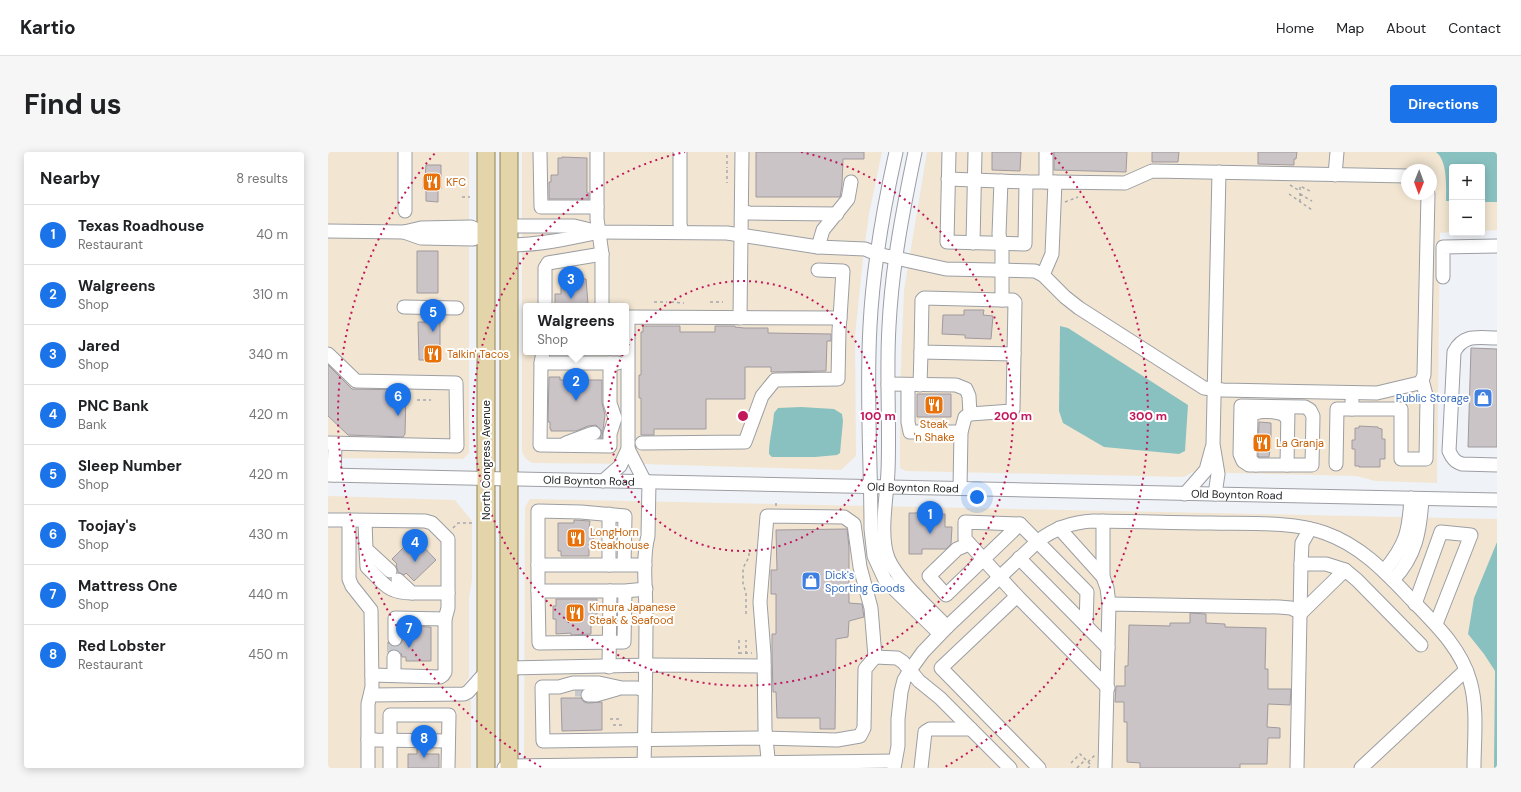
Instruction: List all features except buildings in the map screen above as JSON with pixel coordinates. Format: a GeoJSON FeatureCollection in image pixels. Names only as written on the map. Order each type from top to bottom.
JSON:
{"type":"FeatureCollection","features":[{"type":"Feature","properties":{"kind":"main road","name":"North Congress Avenue"},"geometry":{"type":"LineString","coordinates":[[486,152],[486,768]]}},
{"type":"Feature","properties":{"kind":"main road","name":"North Congress Avenue"},"geometry":{"type":"LineString","coordinates":[[507,767],[509,668],[509,152]]}},
{"type":"Feature","properties":{"kind":"main road"},"geometry":{"type":"LineString","coordinates":[[486,198],[509,245]]}},
{"type":"Feature","properties":{"kind":"main road"},"geometry":{"type":"LineString","coordinates":[[486,234],[509,272]]}},
{"type":"Feature","properties":{"kind":"street"},"geometry":{"type":"LineString","coordinates":[[405,152],[405,211]]}},
{"type":"Feature","properties":{"kind":"street"},"geometry":{"type":"LineString","coordinates":[[540,152],[541,207],[597,207]]}},
{"type":"Feature","properties":{"kind":"street"},"geometry":{"type":"LineString","coordinates":[[598,152],[597,207],[602,254],[602,303]]}},
{"type":"Feature","properties":{"kind":"street"},"geometry":{"type":"LineString","coordinates":[[680,152],[680,224],[682,232]]}},
{"type":"Feature","properties":{"kind":"street"},"geometry":{"type":"LineString","coordinates":[[740,318],[742,152]]}},
{"type":"Feature","properties":{"kind":"street"},"geometry":{"type":"LineString","coordinates":[[896,152],[880,228],[872,293],[869,359],[872,545],[879,568],[885,580],[944,631]]}},
{"type":"Feature","properties":{"kind":"street"},"geometry":{"type":"LineString","coordinates":[[915,152],[899,231],[889,327],[885,548],[888,558],[899,576],[944,631]]}},
{"type":"Feature","properties":{"kind":"street"},"geometry":{"type":"LineString","coordinates":[[949,152],[946,242],[1025,244],[1026,182]]}},
{"type":"Feature","properties":{"kind":"street"},"geometry":{"type":"LineString","coordinates":[[973,243],[975,152]]}},
{"type":"Feature","properties":{"kind":"street"},"geometry":{"type":"LineString","coordinates":[[1043,275],[1052,254],[1050,182],[1046,152]]}},
{"type":"Feature","properties":{"kind":"street"},"geometry":{"type":"LineString","coordinates":[[1335,175],[1338,152]]}},
{"type":"Feature","properties":{"kind":"street"},"geometry":{"type":"LineString","coordinates":[[948,179],[1026,182],[1125,183],[1152,171],[1401,176]]}},
{"type":"Feature","properties":{"kind":"street"},"geometry":{"type":"LineString","coordinates":[[1214,494],[1218,474],[1213,444],[1219,172]]}},
{"type":"Feature","properties":{"kind":"street"},"geometry":{"type":"LineString","coordinates":[[1001,181],[999,234],[1001,243],[1002,300]]}},
{"type":"Feature","properties":{"kind":"street"},"geometry":{"type":"LineString","coordinates":[[818,247],[824,230],[848,199],[851,182]]}},
{"type":"Feature","properties":{"kind":"street"},"geometry":{"type":"LineString","coordinates":[[1336,464],[1337,409],[1401,409],[1401,459],[1426,460],[1427,399],[1422,380],[1424,370],[1428,200]]}},
{"type":"Feature","properties":{"kind":"street"},"geometry":{"type":"LineString","coordinates":[[742,211],[749,213],[836,214]]}},
{"type":"Feature","properties":{"kind":"street"},"geometry":{"type":"LineString","coordinates":[[509,226],[574,226],[599,232]]}},
{"type":"Feature","properties":{"kind":"street"},"geometry":{"type":"LineString","coordinates":[[328,231],[404,232],[421,238],[474,239],[486,234]]}},
{"type":"Feature","properties":{"kind":"street"},"geometry":{"type":"LineString","coordinates":[[509,245],[556,241],[599,232],[726,233],[818,247],[865,249],[877,254],[946,269],[1038,272],[1079,308],[1204,388],[1214,390],[1354,393],[1385,392],[1414,385],[1422,380]]}},
{"type":"Feature","properties":{"kind":"street"},"geometry":{"type":"LineString","coordinates":[[1443,277],[1443,247],[1497,246]]}},
{"type":"Feature","properties":{"kind":"street"},"geometry":{"type":"LineString","coordinates":[[545,303],[545,268],[548,263],[602,254]]}},
{"type":"Feature","properties":{"kind":"street"},"geometry":{"type":"LineString","coordinates":[[642,443],[745,442],[762,396],[775,380],[838,379],[839,330],[844,271],[818,270]]}},
{"type":"Feature","properties":{"kind":"street"},"geometry":{"type":"LineString","coordinates":[[910,432],[908,422],[912,387],[921,352],[922,300],[924,298],[1013,300],[1015,302],[1013,409],[1010,412],[997,411],[976,406],[966,389],[956,385],[912,387]]}},
{"type":"Feature","properties":{"kind":"street"},"geometry":{"type":"LineString","coordinates":[[404,307],[457,308]]}},
{"type":"Feature","properties":{"kind":"street"},"geometry":{"type":"LineString","coordinates":[[629,317],[840,318]]}},
{"type":"Feature","properties":{"kind":"street"},"geometry":{"type":"LineString","coordinates":[[1497,338],[1468,338],[1462,341],[1454,352],[1449,451],[1451,456],[1458,463],[1497,465]]}},
{"type":"Feature","properties":{"kind":"street"},"geometry":{"type":"LineString","coordinates":[[921,352],[1014,354]]}},
{"type":"Feature","properties":{"kind":"street"},"geometry":{"type":"LineString","coordinates":[[328,354],[356,381],[456,383],[457,446],[331,444],[331,475]]}},
{"type":"Feature","properties":{"kind":"street"},"geometry":{"type":"LineString","coordinates":[[603,481],[620,466],[628,449],[628,355]]}},
{"type":"Feature","properties":{"kind":"street"},"geometry":{"type":"LineString","coordinates":[[603,434],[610,446],[540,445],[542,358],[604,359],[628,363]]}},
{"type":"Feature","properties":{"kind":"street"},"geometry":{"type":"LineString","coordinates":[[604,359],[610,403],[615,418]]}},
{"type":"Feature","properties":{"kind":"street"},"geometry":{"type":"LineString","coordinates":[[888,384],[952,391],[958,394],[960,401],[960,488]]}},
{"type":"Feature","properties":{"kind":"street"},"geometry":{"type":"LineString","coordinates":[[1242,390],[1240,454],[1243,461],[1249,465],[1256,465],[1312,465],[1313,416],[1310,410],[1305,407],[1287,412],[1257,412],[1253,414],[1251,417],[1250,459],[1256,465]]}},
{"type":"Feature","properties":{"kind":"street"},"geometry":{"type":"LineString","coordinates":[[1286,391],[1287,465]]}},
{"type":"Feature","properties":{"kind":"street"},"geometry":{"type":"LineString","coordinates":[[1352,409],[1354,393]]}},
{"type":"Feature","properties":{"kind":"street"},"geometry":{"type":"LineString","coordinates":[[970,396],[970,414]]}},
{"type":"Feature","properties":{"kind":"street"},"geometry":{"type":"LineString","coordinates":[[1241,406],[1287,412]]}},
{"type":"Feature","properties":{"kind":"street"},"geometry":{"type":"LineString","coordinates":[[959,432],[965,417],[970,414],[992,413],[997,411]]}},
{"type":"Feature","properties":{"kind":"street"},"geometry":{"type":"LineString","coordinates":[[615,418],[628,418]]}},
{"type":"Feature","properties":{"kind":"street"},"geometry":{"type":"LineString","coordinates":[[603,434],[615,418]]}},
{"type":"Feature","properties":{"kind":"street"},"geometry":{"type":"LineString","coordinates":[[888,431],[959,432]]}},
{"type":"Feature","properties":{"kind":"street"},"geometry":{"type":"LineString","coordinates":[[561,446],[590,434],[603,434]]}},
{"type":"Feature","properties":{"kind":"street"},"geometry":{"type":"LineString","coordinates":[[1185,494],[1206,470],[1213,444]]}},
{"type":"Feature","properties":{"kind":"street"},"geometry":{"type":"LineString","coordinates":[[628,449],[647,482],[648,536],[646,543],[644,766]]}},
{"type":"Feature","properties":{"kind":"street","name":"Old Boynton Road"},"geometry":{"type":"LineString","coordinates":[[331,475],[1497,500]]}},
{"type":"Feature","properties":{"kind":"street"},"geometry":{"type":"LineString","coordinates":[[1388,576],[1400,572],[1414,549],[1418,535],[1416,498]]}},
{"type":"Feature","properties":{"kind":"street"},"geometry":{"type":"LineString","coordinates":[[624,565],[625,516],[538,511],[539,643],[624,642],[625,592]]}},
{"type":"Feature","properties":{"kind":"street"},"geometry":{"type":"LineString","coordinates":[[609,514],[609,565]]}},
{"type":"Feature","properties":{"kind":"street"},"geometry":{"type":"LineString","coordinates":[[645,690],[637,688],[622,688],[598,683],[573,683],[559,687],[542,687],[543,741],[766,738],[837,740],[860,736],[864,728],[865,669],[875,657],[871,608],[860,567],[854,524],[844,517],[767,516],[760,602],[766,738],[769,766]]}},
{"type":"Feature","properties":{"kind":"street"},"geometry":{"type":"LineString","coordinates":[[328,520],[425,521],[432,523],[448,539],[448,608],[445,618],[445,672],[440,676],[372,675]]}},
{"type":"Feature","properties":{"kind":"street"},"geometry":{"type":"LineString","coordinates":[[349,520],[349,579],[352,586],[371,610],[372,675],[371,695],[368,704],[368,768]]}},
{"type":"Feature","properties":{"kind":"street"},"geometry":{"type":"LineString","coordinates":[[365,521],[367,567],[390,590],[400,593],[448,593]]}},
{"type":"Feature","properties":{"kind":"street"},"geometry":{"type":"LineString","coordinates":[[1103,521],[1103,577],[1107,588],[1109,604],[1105,768]]}},
{"type":"Feature","properties":{"kind":"street"},"geometry":{"type":"LineString","coordinates":[[507,767],[895,765],[898,746],[900,698],[904,680],[923,652],[1038,541],[1059,528],[1083,522],[1103,521],[1280,525],[1310,529],[1325,533],[1358,549],[1368,556],[1436,624],[1454,647],[1466,670],[1470,681],[1473,699],[1475,736],[1474,768]]}},
{"type":"Feature","properties":{"kind":"street"},"geometry":{"type":"LineString","coordinates":[[1086,626],[1087,592],[1020,524],[965,522],[965,539],[968,544],[1108,688]]}},
{"type":"Feature","properties":{"kind":"street"},"geometry":{"type":"LineString","coordinates":[[968,544],[957,549],[929,576],[946,595],[1020,524]]}},
{"type":"Feature","properties":{"kind":"street"},"geometry":{"type":"LineString","coordinates":[[1059,528],[1103,577]]}},
{"type":"Feature","properties":{"kind":"street"},"geometry":{"type":"LineString","coordinates":[[1297,768],[1302,543],[1310,529]]}},
{"type":"Feature","properties":{"kind":"street"},"geometry":{"type":"LineString","coordinates":[[1415,604],[1441,532],[1471,535],[1436,624]]}},
{"type":"Feature","properties":{"kind":"street"},"geometry":{"type":"LineString","coordinates":[[366,548],[412,593]]}},
{"type":"Feature","properties":{"kind":"street"},"geometry":{"type":"LineString","coordinates":[[1019,558],[1108,648]]}},
{"type":"Feature","properties":{"kind":"street"},"geometry":{"type":"LineString","coordinates":[[1301,564],[1326,564],[1345,570],[1357,580],[1421,644]]}},
{"type":"Feature","properties":{"kind":"street"},"geometry":{"type":"LineString","coordinates":[[538,565],[646,565]]}},
{"type":"Feature","properties":{"kind":"street"},"geometry":{"type":"LineString","coordinates":[[1301,613],[1345,570]]}},
{"type":"Feature","properties":{"kind":"street"},"geometry":{"type":"LineString","coordinates":[[538,591],[625,592],[646,589]]}},
{"type":"Feature","properties":{"kind":"street"},"geometry":{"type":"LineString","coordinates":[[609,667],[610,592]]}},
{"type":"Feature","properties":{"kind":"street"},"geometry":{"type":"LineString","coordinates":[[1017,596],[941,668],[1039,768]]}},
{"type":"Feature","properties":{"kind":"street"},"geometry":{"type":"LineString","coordinates":[[1109,604],[1279,607],[1291,608],[1301,613]]}},
{"type":"Feature","properties":{"kind":"street"},"geometry":{"type":"LineString","coordinates":[[395,639],[395,618],[445,618]]}},
{"type":"Feature","properties":{"kind":"street"},"geometry":{"type":"LineString","coordinates":[[394,657],[404,695]]}},
{"type":"Feature","properties":{"kind":"street"},"geometry":{"type":"LineString","coordinates":[[875,657],[897,658],[903,662],[919,681],[940,698],[1010,768]]}},
{"type":"Feature","properties":{"kind":"street"},"geometry":{"type":"LineString","coordinates":[[509,668],[764,666]]}},
{"type":"Feature","properties":{"kind":"street"},"geometry":{"type":"LineString","coordinates":[[1361,768],[1466,670]]}},
{"type":"Feature","properties":{"kind":"street"},"geometry":{"type":"LineString","coordinates":[[371,695],[464,694],[468,692],[486,672]]}},
{"type":"Feature","properties":{"kind":"street"},"geometry":{"type":"LineString","coordinates":[[559,687],[574,692]]}},
{"type":"Feature","properties":{"kind":"street"},"geometry":{"type":"LineString","coordinates":[[588,692],[596,694],[622,688]]}},
{"type":"Feature","properties":{"kind":"street"},"geometry":{"type":"LineString","coordinates":[[390,768],[390,715],[449,715],[448,768]]}},
{"type":"Feature","properties":{"kind":"street"},"geometry":{"type":"LineString","coordinates":[[921,768],[925,732],[930,729],[971,729]]}},
{"type":"Feature","properties":{"kind":"street"},"geometry":{"type":"LineString","coordinates":[[368,739],[390,741],[448,741]]}},
{"type":"Feature","properties":{"kind":"path"},"geometry":{"type":"LineString","coordinates":[[727,155],[727,183]]}},
{"type":"Feature","properties":{"kind":"path"},"geometry":{"type":"LineString","coordinates":[[1289,185],[1312,201]]}},
{"type":"Feature","properties":{"kind":"path"},"geometry":{"type":"LineString","coordinates":[[1300,202],[1300,186],[1312,192]]}},
{"type":"Feature","properties":{"kind":"path"},"geometry":{"type":"LineString","coordinates":[[1289,194],[1312,210]]}},
{"type":"Feature","properties":{"kind":"path"},"geometry":{"type":"LineString","coordinates":[[462,197],[470,197]]}},
{"type":"Feature","properties":{"kind":"path"},"geometry":{"type":"LineString","coordinates":[[1063,202],[1078,197]]}},
{"type":"Feature","properties":{"kind":"path"},"geometry":{"type":"LineString","coordinates":[[654,302],[667,302]]}},
{"type":"Feature","properties":{"kind":"path"},"geometry":{"type":"LineString","coordinates":[[671,302],[684,303]]}},
{"type":"Feature","properties":{"kind":"path"},"geometry":{"type":"LineString","coordinates":[[710,302],[723,302]]}},
{"type":"Feature","properties":{"kind":"path"},"geometry":{"type":"LineString","coordinates":[[417,400],[431,400]]}},
{"type":"Feature","properties":{"kind":"path"},"geometry":{"type":"LineString","coordinates":[[451,531],[458,522],[473,523]]}},
{"type":"Feature","properties":{"kind":"path"},"geometry":{"type":"LineString","coordinates":[[746,614],[746,594],[743,583],[743,568],[749,557],[750,549]]}},
{"type":"Feature","properties":{"kind":"path"},"geometry":{"type":"LineString","coordinates":[[739,640],[739,657]]}},
{"type":"Feature","properties":{"kind":"path"},"geometry":{"type":"LineString","coordinates":[[746,640],[746,657]]}},
{"type":"Feature","properties":{"kind":"path"},"geometry":{"type":"LineString","coordinates":[[739,653],[752,653]]}},
{"type":"Feature","properties":{"kind":"path"},"geometry":{"type":"LineString","coordinates":[[610,719],[622,719]]}},
{"type":"Feature","properties":{"kind":"path"},"geometry":{"type":"LineString","coordinates":[[613,725],[622,725]]}},
{"type":"Feature","properties":{"kind":"path"},"geometry":{"type":"LineString","coordinates":[[1071,763],[1080,754],[1091,765],[1088,768]]}},
{"type":"Feature","properties":{"kind":"path"},"geometry":{"type":"LineString","coordinates":[[1088,762],[1093,757]]}},
{"type":"Feature","properties":{"kind":"path"},"geometry":{"type":"LineString","coordinates":[[1077,768],[1086,760]]}},
{"type":"Feature","properties":{"kind":"shaded area"},"geometry":{"type":"Polygon","coordinates":[[[328,152],[469,152],[469,453],[463,459],[328,458],[328,152]]]}},
{"type":"Feature","properties":{"kind":"shaded area"},"geometry":{"type":"Polygon","coordinates":[[[522,152],[882,152],[869,214],[855,336],[856,456],[841,470],[643,464],[532,463],[526,459],[522,452],[522,152]]]}},
{"type":"Feature","properties":{"kind":"shaded area"},"geometry":{"type":"Polygon","coordinates":[[[927,152],[1497,152],[1497,230],[1485,231],[1485,164],[1449,164],[1449,232],[1440,233],[1437,483],[1375,481],[1356,476],[1193,472],[1184,477],[906,471],[900,468],[900,388],[904,290],[927,152]]]}},
{"type":"Feature","properties":{"kind":"shaded area"},"geometry":{"type":"Polygon","coordinates":[[[328,496],[455,500],[472,521],[472,580],[469,598],[469,677],[463,686],[471,701],[471,768],[328,768],[328,496]]]}},
{"type":"Feature","properties":{"kind":"shaded area"},"geometry":{"type":"Polygon","coordinates":[[[530,499],[1497,519],[1497,768],[524,768],[525,507],[530,499]]]}},
{"type":"Feature","properties":{"kind":"water"},"geometry":{"type":"Polygon","coordinates":[[[1436,152],[1497,152],[1497,202],[1485,202],[1485,164],[1449,164],[1449,201],[1446,201],[1446,182],[1443,162],[1436,152]]]}},
{"type":"Feature","properties":{"kind":"water"},"geometry":{"type":"Polygon","coordinates":[[[1060,326],[1068,328],[1188,405],[1185,451],[1179,454],[1104,447],[1063,423],[1059,411],[1060,326]]]}},
{"type":"Feature","properties":{"kind":"water"},"geometry":{"type":"Polygon","coordinates":[[[801,407],[834,409],[842,414],[843,421],[840,453],[837,455],[815,457],[772,457],[769,454],[774,413],[778,408],[801,407]]]}},
{"type":"Feature","properties":{"kind":"water"},"geometry":{"type":"Polygon","coordinates":[[[1497,542],[1497,768],[1494,768],[1495,671],[1468,634],[1474,598],[1497,542]]]}},
{"type":"Feature","properties":{"kind":"tunnel"},"geometry":{"type":"LineString","coordinates":[[394,657],[395,639]]}},
{"type":"Feature","properties":{"kind":"tunnel"},"geometry":{"type":"LineString","coordinates":[[575,690],[588,690]]}},
{"type":"Feature","properties":{"kind":"place","name":"KFC"},"geometry":{"type":"Point","coordinates":[432,182]}},
{"type":"Feature","properties":{"kind":"place","name":"Jared"},"geometry":{"type":"Point","coordinates":[571,299]}},
{"type":"Feature","properties":{"kind":"place","name":"Sleep Number"},"geometry":{"type":"Point","coordinates":[433,332]}},
{"type":"Feature","properties":{"kind":"place","name":"Talkin' Tacos"},"geometry":{"type":"Point","coordinates":[433,354]}},
{"type":"Feature","properties":{"kind":"place","name":"Public Storage"},"geometry":{"type":"Point","coordinates":[1483,398]}},
{"type":"Feature","properties":{"kind":"place","name":"Walgreens"},"geometry":{"type":"Point","coordinates":[576,401]}},
{"type":"Feature","properties":{"kind":"place","name":"Steak 'n Shake"},"geometry":{"type":"Point","coordinates":[934,405]}},
{"type":"Feature","properties":{"kind":"place","name":"Toojay's"},"geometry":{"type":"Point","coordinates":[398,416]}},
{"type":"Feature","properties":{"kind":"place","name":"La Granja"},"geometry":{"type":"Point","coordinates":[1262,443]}},
{"type":"Feature","properties":{"kind":"place","name":"Texas Roadhouse"},"geometry":{"type":"Point","coordinates":[930,534]}},
{"type":"Feature","properties":{"kind":"place","name":"LongHorn Steakhouse"},"geometry":{"type":"Point","coordinates":[576,538]}},
{"type":"Feature","properties":{"kind":"place","name":"PNC Bank"},"geometry":{"type":"Point","coordinates":[415,562]}},
{"type":"Feature","properties":{"kind":"place","name":"Dick's Sporting Goods"},"geometry":{"type":"Point","coordinates":[811,581]}},
{"type":"Feature","properties":{"kind":"place","name":"Kimura Japanese Steak & Seafood"},"geometry":{"type":"Point","coordinates":[575,613]}},
{"type":"Feature","properties":{"kind":"place","name":"Mattress One"},"geometry":{"type":"Point","coordinates":[409,648]}},
{"type":"Feature","properties":{"kind":"place","name":"Red Lobster"},"geometry":{"type":"Point","coordinates":[424,758]}}]}
